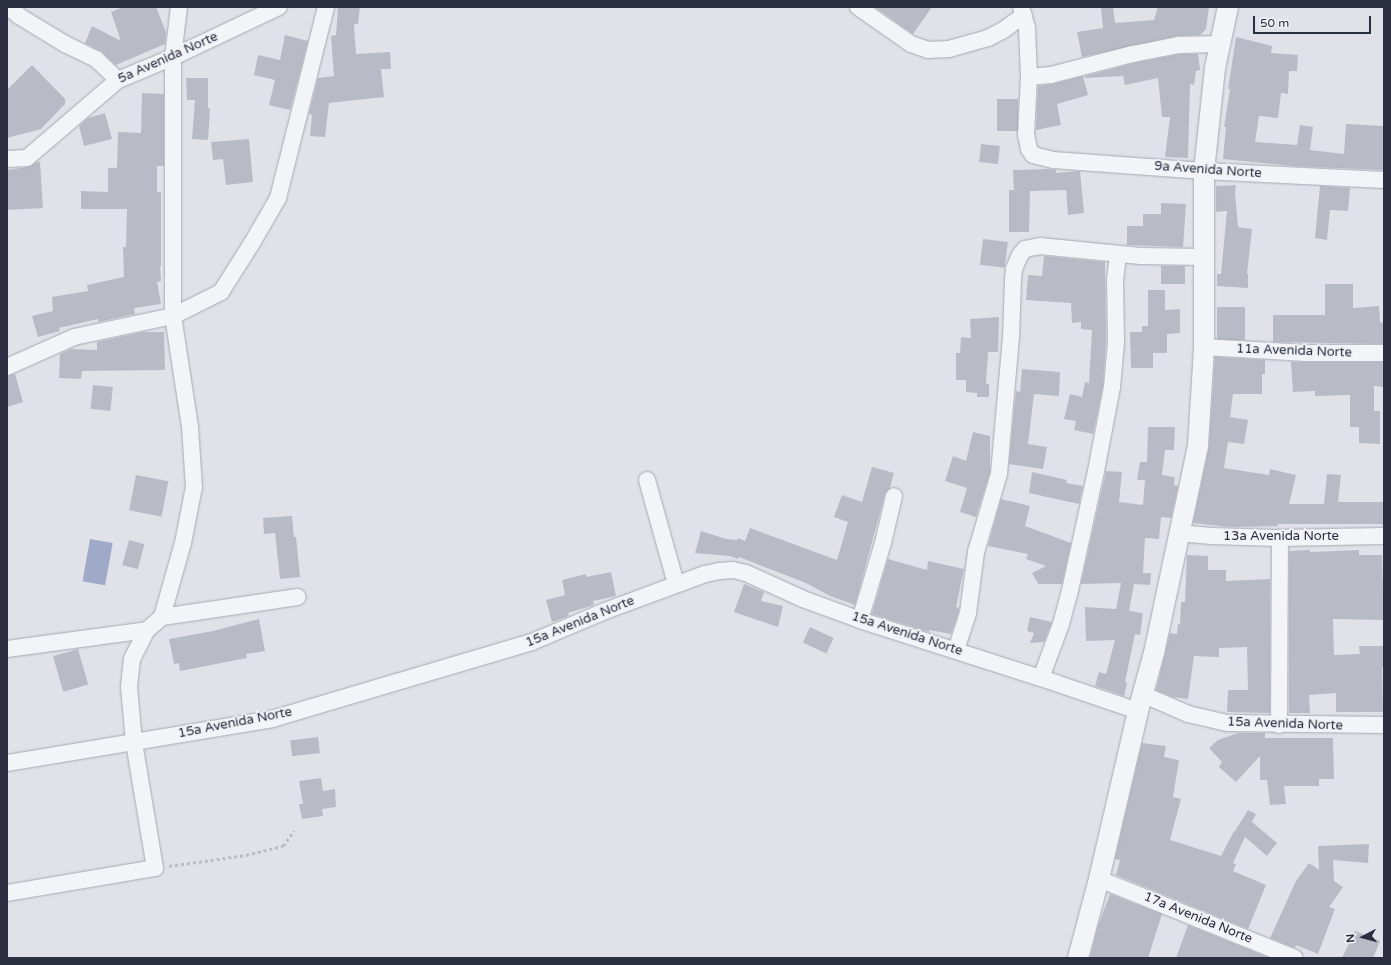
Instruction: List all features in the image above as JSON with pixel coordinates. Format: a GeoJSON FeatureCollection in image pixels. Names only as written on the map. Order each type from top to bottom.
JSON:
{"type":"FeatureCollection","features":[{"type":"Feature","properties":{"kind":"street"},"geometry":{"type":"LineString","coordinates":[[8,7],[38,28],[96,59],[118,80]]}},
{"type":"Feature","properties":{"kind":"street"},"geometry":{"type":"LineString","coordinates":[[162,617],[183,543],[194,487],[190,427],[173,316],[173,57],[179,7]]}},
{"type":"Feature","properties":{"kind":"street","name":"5a Avenida Norte"},"geometry":{"type":"LineString","coordinates":[[7,159],[26,158],[118,80],[173,57],[279,7]]}},
{"type":"Feature","properties":{"kind":"street"},"geometry":{"type":"LineString","coordinates":[[7,367],[74,337],[173,316],[221,292],[278,198],[326,7]]}},
{"type":"Feature","properties":{"kind":"street"},"geometry":{"type":"LineString","coordinates":[[858,7],[915,46],[936,51],[965,46],[988,38],[1002,31],[1023,11]]}},
{"type":"Feature","properties":{"kind":"street"},"geometry":{"type":"LineString","coordinates":[[1078,958],[1099,879],[1140,703],[1154,653],[1178,533],[1192,480],[1198,446],[1204,347],[1204,171],[1212,92],[1219,44],[1228,7]]}},
{"type":"Feature","properties":{"kind":"street"},"geometry":{"type":"LineString","coordinates":[[1023,11],[1027,28],[1029,77],[1051,75],[1133,54],[1179,45],[1219,44]]}},
{"type":"Feature","properties":{"kind":"street","name":"9a Avenida Norte"},"geometry":{"type":"LineString","coordinates":[[1029,77],[1026,134],[1029,149],[1033,155],[1053,160],[1204,171],[1384,180]]}},
{"type":"Feature","properties":{"kind":"street"},"geometry":{"type":"LineString","coordinates":[[956,650],[968,612],[976,552],[999,474],[1012,338],[1013,280],[1017,261],[1025,249],[1040,246],[1118,254],[1204,257]]}},
{"type":"Feature","properties":{"kind":"street"},"geometry":{"type":"LineString","coordinates":[[1042,678],[1061,624],[1069,595],[1096,471],[1112,387],[1116,342],[1115,280],[1118,254]]}},
{"type":"Feature","properties":{"kind":"street","name":"11a Avenida Norte"},"geometry":{"type":"LineString","coordinates":[[1204,347],[1306,353],[1384,353]]}},
{"type":"Feature","properties":{"kind":"street"},"geometry":{"type":"LineString","coordinates":[[647,480],[676,584]]}},
{"type":"Feature","properties":{"kind":"street"},"geometry":{"type":"LineString","coordinates":[[860,620],[884,543],[894,496]]}},
{"type":"Feature","properties":{"kind":"street","name":"13a Avenida Norte"},"geometry":{"type":"LineString","coordinates":[[1178,533],[1206,536],[1280,538],[1384,536]]}},
{"type":"Feature","properties":{"kind":"street"},"geometry":{"type":"LineString","coordinates":[[1279,725],[1280,538]]}},
{"type":"Feature","properties":{"kind":"street","name":"15a Avenida Norte"},"geometry":{"type":"LineString","coordinates":[[7,763],[272,719],[422,676],[532,642],[605,611],[676,584],[705,574],[733,570],[746,573],[803,599],[860,620],[1042,678],[1210,720],[1227,723],[1279,725],[1384,725]]}},
{"type":"Feature","properties":{"kind":"street"},"geometry":{"type":"LineString","coordinates":[[7,893],[155,868],[134,742],[128,687],[132,659],[147,630],[162,617],[298,597]]}},
{"type":"Feature","properties":{"kind":"street"},"geometry":{"type":"LineString","coordinates":[[7,649],[147,630]]}},
{"type":"Feature","properties":{"kind":"street","name":"17a Avenida Norte"},"geometry":{"type":"LineString","coordinates":[[1099,879],[1295,958]]}},
{"type":"Feature","properties":{"kind":"path"},"geometry":{"type":"LineString","coordinates":[[155,868],[246,855],[283,846],[294,831]]}},
{"type":"Feature","properties":{"kind":"water"},"geometry":{"type":"Polygon","coordinates":[[[90,539],[113,543],[105,585],[83,581],[90,539]]]}},
{"type":"Feature","properties":{"kind":"building"},"geometry":{"type":"Polygon","coordinates":[[[123,7],[156,7],[166,32],[165,44],[116,65],[102,52],[85,43],[92,26],[121,41],[111,12],[123,7]]]}},
{"type":"Feature","properties":{"kind":"building"},"geometry":{"type":"Polygon","coordinates":[[[338,7],[360,7],[358,24],[354,24],[356,54],[390,52],[391,69],[381,69],[384,97],[329,103],[325,137],[310,136],[312,115],[309,114],[318,78],[334,76],[331,36],[336,35],[338,7]]]}},
{"type":"Feature","properties":{"kind":"building"},"geometry":{"type":"Polygon","coordinates":[[[875,7],[932,7],[913,34],[875,7]]]}},
{"type":"Feature","properties":{"kind":"building"},"geometry":{"type":"Polygon","coordinates":[[[1113,7],[1115,23],[1154,20],[1158,7],[1209,7],[1206,29],[1200,35],[1177,36],[1082,57],[1077,32],[1103,28],[1101,8],[1113,7]]]}},
{"type":"Feature","properties":{"kind":"building"},"geometry":{"type":"Polygon","coordinates":[[[285,35],[308,41],[290,110],[269,105],[275,80],[254,75],[258,55],[280,60],[285,35]]]}},
{"type":"Feature","properties":{"kind":"building"},"geometry":{"type":"Polygon","coordinates":[[[1236,37],[1272,46],[1271,53],[1298,55],[1297,71],[1289,71],[1288,94],[1281,93],[1278,118],[1259,116],[1255,142],[1297,145],[1300,125],[1313,127],[1310,150],[1344,154],[1346,124],[1384,126],[1384,170],[1292,166],[1223,159],[1226,127],[1224,127],[1230,89],[1228,89],[1236,37]]]}},
{"type":"Feature","properties":{"kind":"building"},"geometry":{"type":"Polygon","coordinates":[[[1180,54],[1198,54],[1200,70],[1196,71],[1194,85],[1190,84],[1188,158],[1165,157],[1170,117],[1162,117],[1158,78],[1125,85],[1123,76],[1085,78],[1085,76],[1135,63],[1180,54]]]}},
{"type":"Feature","properties":{"kind":"building"},"geometry":{"type":"Polygon","coordinates":[[[32,65],[65,99],[65,104],[41,129],[7,138],[7,90],[32,65]]]}},
{"type":"Feature","properties":{"kind":"building"},"geometry":{"type":"Polygon","coordinates":[[[1083,76],[1088,95],[1057,104],[1061,125],[1036,130],[1038,86],[1053,84],[1083,76]]]}},
{"type":"Feature","properties":{"kind":"building"},"geometry":{"type":"Polygon","coordinates":[[[186,78],[208,78],[208,108],[210,109],[208,140],[192,139],[195,100],[187,100],[186,78]]]}},
{"type":"Feature","properties":{"kind":"building"},"geometry":{"type":"Polygon","coordinates":[[[142,93],[164,94],[164,166],[157,166],[157,192],[161,192],[161,281],[157,282],[161,304],[134,308],[135,314],[98,322],[98,319],[59,328],[60,331],[38,337],[32,316],[53,311],[52,297],[88,291],[87,285],[124,277],[123,247],[126,247],[127,209],[81,209],[81,191],[108,192],[108,168],[117,168],[118,132],[141,133],[142,93]]]}},
{"type":"Feature","properties":{"kind":"building"},"geometry":{"type":"Polygon","coordinates":[[[997,99],[1018,99],[1018,131],[997,131],[997,99]]]}},
{"type":"Feature","properties":{"kind":"building"},"geometry":{"type":"Polygon","coordinates":[[[105,113],[112,139],[84,146],[79,126],[88,118],[105,113]]]}},
{"type":"Feature","properties":{"kind":"building"},"geometry":{"type":"Polygon","coordinates":[[[249,139],[253,182],[226,185],[223,159],[213,160],[211,142],[249,139]]]}},
{"type":"Feature","properties":{"kind":"building"},"geometry":{"type":"Polygon","coordinates":[[[981,144],[1000,146],[998,164],[979,162],[981,144]]]}},
{"type":"Feature","properties":{"kind":"building"},"geometry":{"type":"Polygon","coordinates":[[[40,162],[43,208],[7,210],[7,170],[28,167],[40,162]]]}},
{"type":"Feature","properties":{"kind":"building"},"geometry":{"type":"Polygon","coordinates":[[[1013,170],[1056,170],[1056,173],[1080,171],[1084,213],[1068,215],[1066,190],[1030,191],[1029,232],[1009,232],[1009,190],[1014,190],[1013,170]]]}},
{"type":"Feature","properties":{"kind":"building"},"geometry":{"type":"Polygon","coordinates":[[[1236,185],[1235,193],[1238,227],[1252,229],[1247,274],[1248,288],[1217,286],[1217,274],[1221,274],[1227,211],[1216,212],[1216,186],[1236,185]]]}},
{"type":"Feature","properties":{"kind":"building"},"geometry":{"type":"Polygon","coordinates":[[[1320,186],[1350,188],[1348,211],[1330,210],[1327,240],[1315,238],[1320,186]]]}},
{"type":"Feature","properties":{"kind":"building"},"geometry":{"type":"Polygon","coordinates":[[[1161,203],[1186,204],[1183,247],[1127,245],[1127,226],[1143,226],[1143,214],[1161,214],[1161,203]]]}},
{"type":"Feature","properties":{"kind":"building"},"geometry":{"type":"Polygon","coordinates":[[[983,239],[1008,242],[1005,268],[980,265],[983,239]]]}},
{"type":"Feature","properties":{"kind":"building"},"geometry":{"type":"Polygon","coordinates":[[[1044,256],[1105,262],[1106,342],[1103,386],[1093,434],[1074,430],[1076,421],[1064,419],[1070,394],[1082,397],[1085,382],[1089,383],[1092,330],[1081,329],[1081,322],[1072,323],[1071,303],[1026,300],[1028,275],[1042,276],[1044,256]]]}},
{"type":"Feature","properties":{"kind":"building"},"geometry":{"type":"Polygon","coordinates":[[[1161,266],[1185,266],[1185,284],[1161,284],[1161,266]]]}},
{"type":"Feature","properties":{"kind":"building"},"geometry":{"type":"Polygon","coordinates":[[[1325,284],[1353,284],[1353,308],[1379,306],[1380,322],[1384,323],[1384,344],[1273,342],[1273,315],[1325,315],[1325,284]]]}},
{"type":"Feature","properties":{"kind":"building"},"geometry":{"type":"Polygon","coordinates":[[[1148,290],[1165,290],[1165,310],[1180,309],[1180,333],[1167,334],[1167,353],[1153,353],[1153,368],[1131,368],[1130,332],[1142,332],[1142,326],[1148,326],[1148,290]]]}},
{"type":"Feature","properties":{"kind":"building"},"geometry":{"type":"Polygon","coordinates":[[[1217,307],[1245,307],[1245,340],[1217,340],[1217,307]]]}},
{"type":"Feature","properties":{"kind":"building"},"geometry":{"type":"Polygon","coordinates":[[[999,317],[998,352],[988,352],[986,384],[989,384],[989,397],[977,397],[977,393],[966,392],[966,380],[956,380],[956,353],[960,353],[961,337],[971,338],[970,319],[999,317]]]}},
{"type":"Feature","properties":{"kind":"building"},"geometry":{"type":"Polygon","coordinates":[[[143,332],[164,332],[165,370],[82,371],[81,379],[59,378],[60,354],[71,349],[97,350],[97,342],[143,332]]]}},
{"type":"Feature","properties":{"kind":"building"},"geometry":{"type":"Polygon","coordinates":[[[1215,357],[1265,360],[1265,374],[1262,374],[1262,394],[1233,394],[1230,417],[1248,420],[1244,444],[1228,442],[1224,468],[1269,475],[1270,469],[1296,475],[1289,504],[1324,504],[1327,474],[1341,475],[1338,502],[1384,502],[1384,524],[1278,524],[1278,526],[1230,527],[1193,523],[1209,447],[1215,357]]]}},
{"type":"Feature","properties":{"kind":"building"},"geometry":{"type":"Polygon","coordinates":[[[1291,362],[1384,362],[1384,387],[1374,386],[1374,411],[1380,411],[1380,444],[1359,443],[1359,427],[1350,427],[1350,395],[1315,396],[1315,391],[1293,392],[1291,362]]]}},
{"type":"Feature","properties":{"kind":"building"},"geometry":{"type":"Polygon","coordinates":[[[1022,369],[1060,372],[1059,396],[1034,394],[1028,444],[1047,447],[1043,469],[1009,464],[1016,391],[1020,392],[1022,369]]]}},
{"type":"Feature","properties":{"kind":"building"},"geometry":{"type":"Polygon","coordinates":[[[15,374],[23,402],[7,407],[7,376],[15,374]]]}},
{"type":"Feature","properties":{"kind":"building"},"geometry":{"type":"Polygon","coordinates":[[[93,385],[113,387],[110,411],[90,409],[93,385]]]}},
{"type":"Feature","properties":{"kind":"building"},"geometry":{"type":"Polygon","coordinates":[[[1148,427],[1175,427],[1174,450],[1165,450],[1162,475],[1175,477],[1174,485],[1178,486],[1171,518],[1161,517],[1159,539],[1145,538],[1143,573],[1151,573],[1150,585],[1134,584],[1129,611],[1143,613],[1140,635],[1135,634],[1125,682],[1127,683],[1124,696],[1095,686],[1099,672],[1106,674],[1115,640],[1086,641],[1085,607],[1116,609],[1121,583],[1081,584],[1106,471],[1122,472],[1119,502],[1143,505],[1145,480],[1137,480],[1140,462],[1147,462],[1148,427]]]}},
{"type":"Feature","properties":{"kind":"building"},"geometry":{"type":"Polygon","coordinates":[[[973,432],[990,436],[990,472],[976,517],[960,512],[967,488],[945,481],[953,456],[966,461],[973,432]]]}},
{"type":"Feature","properties":{"kind":"building"},"geometry":{"type":"Polygon","coordinates":[[[872,467],[894,473],[890,488],[885,494],[855,605],[830,596],[806,583],[739,557],[738,559],[730,556],[695,553],[701,531],[726,539],[737,540],[738,538],[745,541],[750,528],[837,560],[848,522],[834,517],[842,495],[862,502],[872,467]]]}},
{"type":"Feature","properties":{"kind":"building"},"geometry":{"type":"Polygon","coordinates":[[[1032,472],[1067,480],[1066,483],[1083,486],[1079,504],[1029,493],[1032,472]]]}},
{"type":"Feature","properties":{"kind":"building"},"geometry":{"type":"Polygon","coordinates":[[[136,475],[168,481],[162,517],[129,510],[136,475]]]}},
{"type":"Feature","properties":{"kind":"building"},"geometry":{"type":"Polygon","coordinates":[[[1001,499],[1030,506],[1025,526],[1071,543],[1062,584],[1038,584],[1032,573],[1046,566],[1026,559],[1028,554],[988,546],[1001,499]]]}},
{"type":"Feature","properties":{"kind":"building"},"geometry":{"type":"Polygon","coordinates":[[[292,516],[294,537],[296,537],[300,577],[280,579],[275,533],[264,534],[263,518],[292,516]]]}},
{"type":"Feature","properties":{"kind":"building"},"geometry":{"type":"Polygon","coordinates":[[[129,540],[144,544],[138,569],[122,565],[129,540]]]}},
{"type":"Feature","properties":{"kind":"building"},"geometry":{"type":"Polygon","coordinates":[[[1310,550],[1310,552],[1359,550],[1359,555],[1382,555],[1384,620],[1333,619],[1334,655],[1360,654],[1359,646],[1384,646],[1384,667],[1382,667],[1383,712],[1336,712],[1336,693],[1309,695],[1310,713],[1289,713],[1289,551],[1310,550]]]}},
{"type":"Feature","properties":{"kind":"building"},"geometry":{"type":"Polygon","coordinates":[[[1187,555],[1208,556],[1208,570],[1226,570],[1226,581],[1270,579],[1270,713],[1227,712],[1228,690],[1248,690],[1247,647],[1219,648],[1219,657],[1194,656],[1188,699],[1172,697],[1156,690],[1170,633],[1177,634],[1178,624],[1180,625],[1181,602],[1185,602],[1187,555]]]}},
{"type":"Feature","properties":{"kind":"building"},"geometry":{"type":"Polygon","coordinates":[[[888,559],[927,570],[928,561],[964,569],[956,607],[959,608],[958,614],[951,634],[929,630],[929,632],[872,614],[888,559]]]}},
{"type":"Feature","properties":{"kind":"building"},"geometry":{"type":"Polygon","coordinates":[[[611,572],[616,596],[593,601],[594,605],[568,613],[569,616],[552,622],[546,600],[565,595],[562,580],[586,574],[586,577],[611,572]]]}},
{"type":"Feature","properties":{"kind":"building"},"geometry":{"type":"Polygon","coordinates":[[[744,584],[764,592],[761,601],[783,606],[778,627],[734,612],[744,584]]]}},
{"type":"Feature","properties":{"kind":"building"},"geometry":{"type":"Polygon","coordinates":[[[1030,617],[1052,622],[1044,642],[1030,643],[1034,633],[1027,631],[1030,617]]]}},
{"type":"Feature","properties":{"kind":"building"},"geometry":{"type":"Polygon","coordinates":[[[259,619],[265,651],[246,654],[247,658],[180,671],[179,663],[174,664],[169,639],[213,631],[259,619]]]}},
{"type":"Feature","properties":{"kind":"building"},"geometry":{"type":"Polygon","coordinates":[[[810,627],[834,638],[826,653],[803,642],[810,627]]]}},
{"type":"Feature","properties":{"kind":"building"},"geometry":{"type":"Polygon","coordinates":[[[78,649],[88,685],[63,692],[53,656],[78,649]]]}},
{"type":"Feature","properties":{"kind":"building"},"geometry":{"type":"Polygon","coordinates":[[[1238,733],[1265,733],[1265,738],[1333,738],[1334,779],[1319,779],[1319,786],[1284,786],[1286,804],[1270,805],[1267,780],[1260,780],[1260,756],[1236,782],[1219,767],[1222,762],[1209,748],[1218,740],[1238,733]]]}},
{"type":"Feature","properties":{"kind":"building"},"geometry":{"type":"Polygon","coordinates":[[[318,737],[320,753],[292,756],[290,740],[318,737]]]}},
{"type":"Feature","properties":{"kind":"building"},"geometry":{"type":"Polygon","coordinates":[[[1142,743],[1166,746],[1164,757],[1179,760],[1173,797],[1181,799],[1170,840],[1221,856],[1234,831],[1248,810],[1256,814],[1252,822],[1277,843],[1267,856],[1245,837],[1233,863],[1236,864],[1233,871],[1266,885],[1248,929],[1116,875],[1120,860],[1115,859],[1142,743]]]}},
{"type":"Feature","properties":{"kind":"building"},"geometry":{"type":"Polygon","coordinates":[[[321,778],[323,791],[335,789],[336,807],[322,809],[323,816],[302,819],[299,804],[303,804],[299,781],[321,778]]]}},
{"type":"Feature","properties":{"kind":"building"},"geometry":{"type":"Polygon","coordinates":[[[1369,844],[1368,863],[1333,860],[1334,881],[1343,887],[1329,907],[1335,909],[1318,954],[1296,945],[1295,948],[1270,938],[1296,881],[1309,863],[1319,870],[1318,846],[1369,844]]]}},
{"type":"Feature","properties":{"kind":"building"},"geometry":{"type":"Polygon","coordinates":[[[1110,894],[1162,914],[1148,958],[1090,958],[1098,926],[1110,894]]]}},
{"type":"Feature","properties":{"kind":"building"},"geometry":{"type":"Polygon","coordinates":[[[1188,925],[1270,958],[1176,958],[1188,925]]]}},
{"type":"Feature","properties":{"kind":"building"},"geometry":{"type":"Polygon","coordinates":[[[1355,931],[1380,941],[1373,958],[1342,958],[1355,931]]]}}]}
